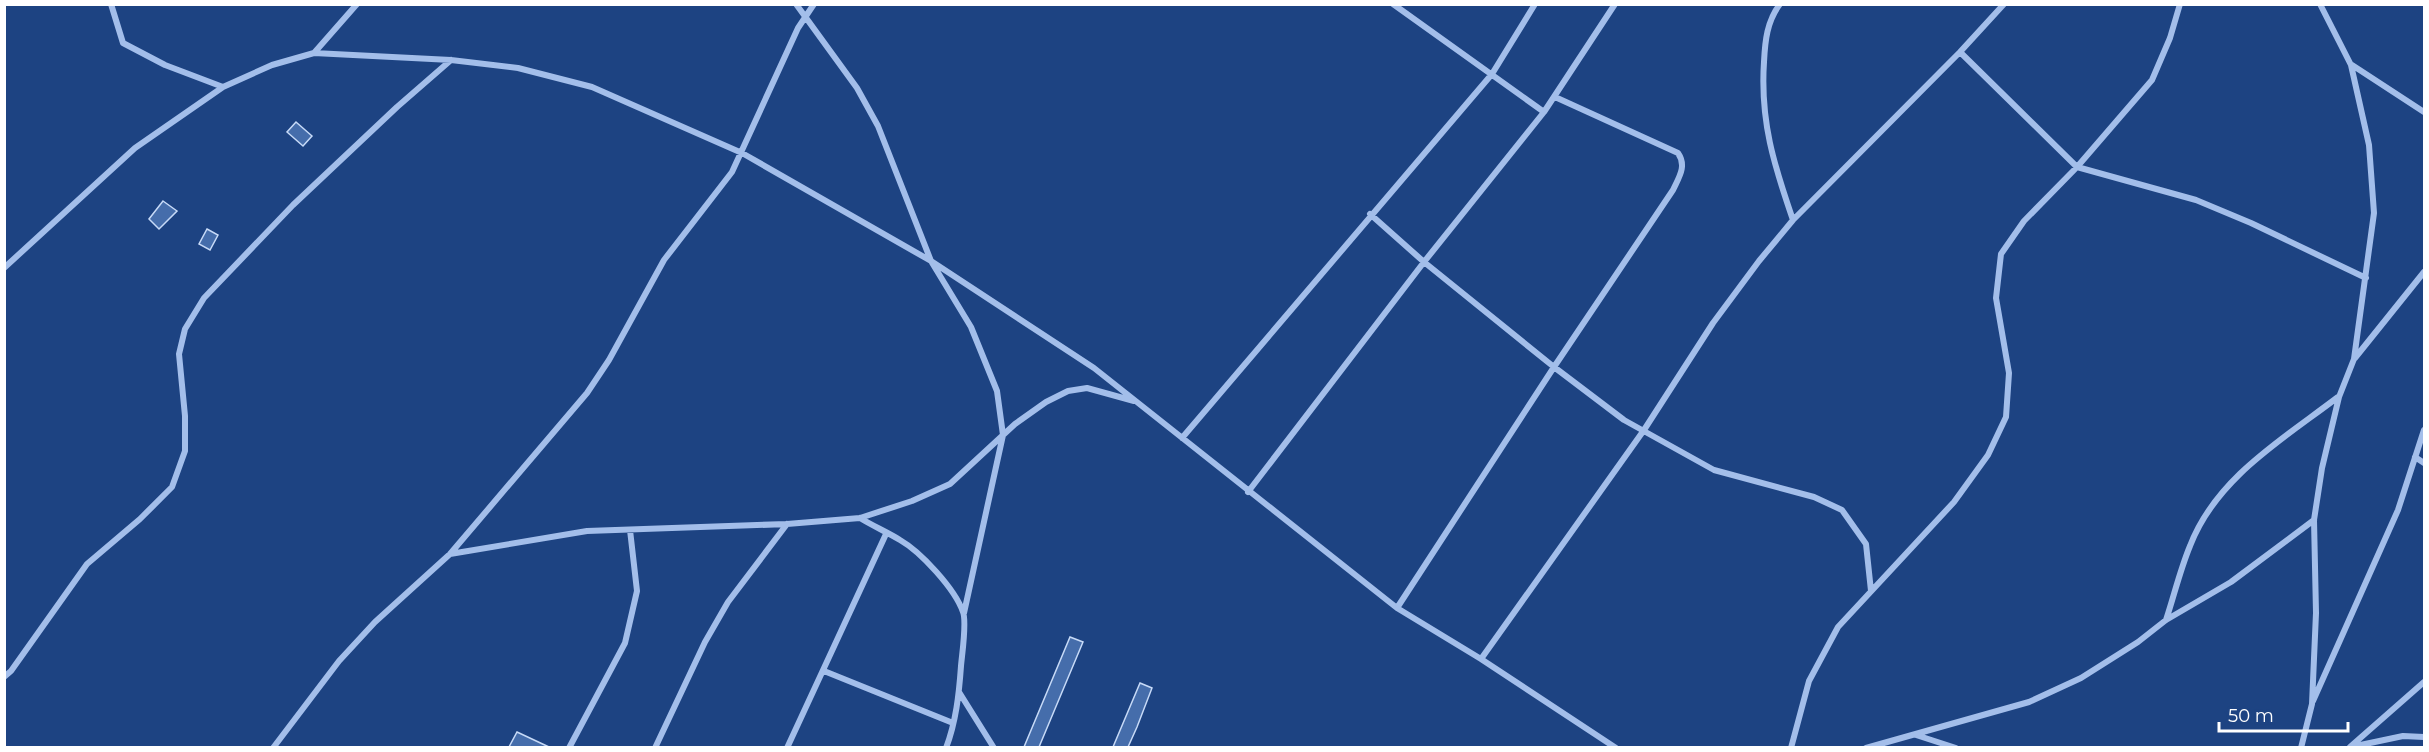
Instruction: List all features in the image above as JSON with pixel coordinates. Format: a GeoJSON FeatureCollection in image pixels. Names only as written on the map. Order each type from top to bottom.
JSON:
{"type":"FeatureCollection","features":[{"type":"Feature","properties":{"kind":"street"},"geometry":{"type":"LineString","coordinates":[[111,4],[123,43],[165,64],[223,87]]}},
{"type":"Feature","properties":{"kind":"street"},"geometry":{"type":"LineString","coordinates":[[314,53],[357,4]]}},
{"type":"Feature","properties":{"kind":"street"},"geometry":{"type":"LineString","coordinates":[[796,4],[857,88],[878,126],[931,261],[971,327],[997,392],[1003,435],[964,613],[959,692],[946,747]]}},
{"type":"Feature","properties":{"kind":"street"},"geometry":{"type":"LineString","coordinates":[[273,747],[339,661],[375,622],[450,554],[586,393],[609,360],[664,260],[715,195],[742,153],[777,71],[804,17],[814,4]]}},
{"type":"Feature","properties":{"kind":"street"},"geometry":{"type":"LineString","coordinates":[[1393,4],[1544,112]]}},
{"type":"Feature","properties":{"kind":"street"},"geometry":{"type":"LineString","coordinates":[[1182,438],[1370,214],[1492,74],[1535,4]]}},
{"type":"Feature","properties":{"kind":"street"},"geometry":{"type":"LineString","coordinates":[[1248,492],[1424,262],[1544,112],[1615,4]]}},
{"type":"Feature","properties":{"kind":"street"},"geometry":{"type":"LineString","coordinates":[[1780,4],[1772,15],[1765,42],[1762,84],[1766,131],[1777,174],[1793,220]]}},
{"type":"Feature","properties":{"kind":"street"},"geometry":{"type":"LineString","coordinates":[[1481,659],[1644,430],[1713,323],[1759,261],[1793,220],[1960,52],[2004,4]]}},
{"type":"Feature","properties":{"kind":"street"},"geometry":{"type":"LineString","coordinates":[[1791,747],[1809,681],[1838,627],[1954,502],[1988,455],[2006,417],[2009,373],[1996,298],[2001,254],[2024,221],[2077,167],[2152,80],[2170,38],[2180,4]]}},
{"type":"Feature","properties":{"kind":"street"},"geometry":{"type":"LineString","coordinates":[[2312,704],[2316,613],[2314,520],[2322,468],[2339,397],[2354,359],[2374,213],[2369,145],[2351,65],[2320,4]]}},
{"type":"Feature","properties":{"kind":"street"},"geometry":{"type":"LineString","coordinates":[[1960,52],[2077,167],[2196,200],[2251,223],[2366,278]]}},
{"type":"Feature","properties":{"kind":"street"},"geometry":{"type":"LineString","coordinates":[[4,268],[135,148],[223,87],[272,64],[314,53],[451,60],[518,68],[592,87],[742,153],[931,261],[1094,369],[1397,608],[1481,659],[1616,747]]}},
{"type":"Feature","properties":{"kind":"street"},"geometry":{"type":"LineString","coordinates":[[4,676],[11,671],[87,564],[140,519],[172,487],[185,451],[185,416],[178,354],[185,329],[204,298],[293,205],[397,107],[451,60]]}},
{"type":"Feature","properties":{"kind":"street"},"geometry":{"type":"LineString","coordinates":[[2351,65],[2424,112]]}},
{"type":"Feature","properties":{"kind":"street"},"geometry":{"type":"LineString","coordinates":[[1397,608],[1554,366],[1673,190],[1683,167],[1682,158],[1678,153],[1555,97]]}},
{"type":"Feature","properties":{"kind":"street"},"geometry":{"type":"LineString","coordinates":[[1370,214],[1424,262],[1624,420],[1714,470],[1814,497],[1842,510],[1866,544],[1871,591]]}},
{"type":"Feature","properties":{"kind":"street"},"geometry":{"type":"LineString","coordinates":[[2354,359],[2424,272]]}},
{"type":"Feature","properties":{"kind":"street"},"geometry":{"type":"LineString","coordinates":[[450,554],[587,531],[787,525],[860,518],[912,501],[950,484],[1015,424],[1046,402],[1068,391],[1087,388],[1138,402]]}},
{"type":"Feature","properties":{"kind":"street"},"geometry":{"type":"LineString","coordinates":[[2166,620],[2190,544],[2214,502],[2243,471],[2339,397]]}},
{"type":"Feature","properties":{"kind":"street"},"geometry":{"type":"LineString","coordinates":[[2301,747],[2312,704],[2398,510],[2424,430]]}},
{"type":"Feature","properties":{"kind":"street"},"geometry":{"type":"LineString","coordinates":[[2415,457],[2424,463]]}},
{"type":"Feature","properties":{"kind":"street"},"geometry":{"type":"LineString","coordinates":[[860,518],[886,534],[900,539],[922,557],[940,576],[964,613]]}},
{"type":"Feature","properties":{"kind":"street"},"geometry":{"type":"LineString","coordinates":[[1866,747],[2029,702],[2081,678],[2138,642],[2166,620],[2231,582],[2314,520]]}},
{"type":"Feature","properties":{"kind":"street"},"geometry":{"type":"LineString","coordinates":[[655,747],[705,642],[728,602],[787,525]]}},
{"type":"Feature","properties":{"kind":"street"},"geometry":{"type":"LineString","coordinates":[[569,747],[625,643],[637,591],[630,530]]}},
{"type":"Feature","properties":{"kind":"street"},"geometry":{"type":"LineString","coordinates":[[787,747],[886,534]]}},
{"type":"Feature","properties":{"kind":"street"},"geometry":{"type":"LineString","coordinates":[[824,671],[953,723]]}},
{"type":"Feature","properties":{"kind":"street"},"geometry":{"type":"LineString","coordinates":[[2350,747],[2424,682]]}},
{"type":"Feature","properties":{"kind":"street"},"geometry":{"type":"LineString","coordinates":[[959,692],[994,747]]}},
{"type":"Feature","properties":{"kind":"street"},"geometry":{"type":"LineString","coordinates":[[1916,735],[1956,747]]}},
{"type":"Feature","properties":{"kind":"street"},"geometry":{"type":"LineString","coordinates":[[2350,747],[2403,736],[2424,737]]}},
{"type":"Feature","properties":{"kind":"building"},"geometry":{"type":"Polygon","coordinates":[[[296,122],[312,136],[303,146],[287,132],[296,122]]]}},
{"type":"Feature","properties":{"kind":"building"},"geometry":{"type":"Polygon","coordinates":[[[163,201],[177,211],[159,229],[149,219],[163,201]]]}},
{"type":"Feature","properties":{"kind":"building"},"geometry":{"type":"Polygon","coordinates":[[[207,229],[218,235],[210,250],[199,244],[207,229]]]}},
{"type":"Feature","properties":{"kind":"building"},"geometry":{"type":"Polygon","coordinates":[[[1070,637],[1083,642],[1039,747],[1024,747],[1070,637]]]}},
{"type":"Feature","properties":{"kind":"building"},"geometry":{"type":"Polygon","coordinates":[[[1140,683],[1152,688],[1137,727],[1128,747],[1113,747],[1140,683]]]}},
{"type":"Feature","properties":{"kind":"building"},"geometry":{"type":"Polygon","coordinates":[[[517,732],[549,747],[509,747],[517,732]]]}}]}
